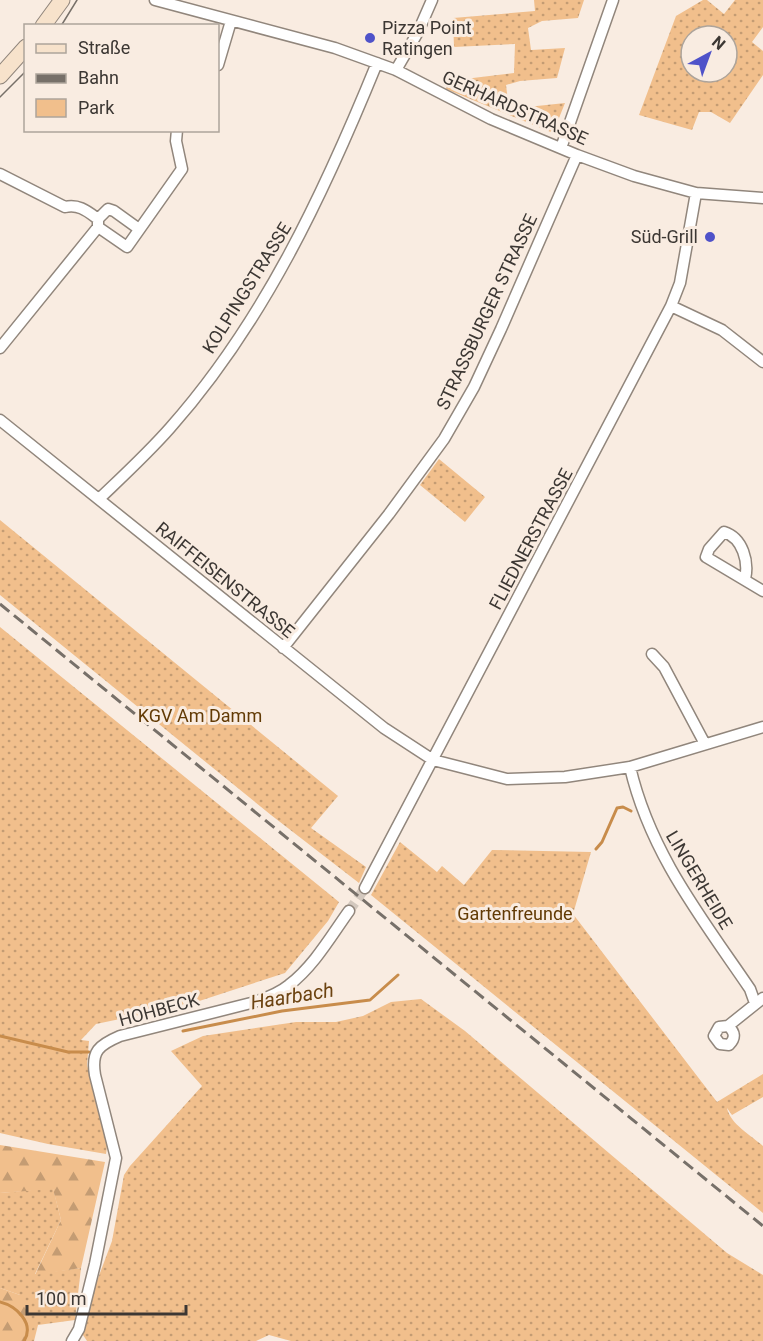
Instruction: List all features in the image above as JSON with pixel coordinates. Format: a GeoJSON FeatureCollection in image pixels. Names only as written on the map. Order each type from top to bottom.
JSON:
{"type":"FeatureCollection","features":[{"type":"Feature","properties":{"kind":"main road"},"geometry":{"type":"LineString","coordinates":[[45,24],[62,0]]}},
{"type":"Feature","properties":{"kind":"main road"},"geometry":{"type":"LineString","coordinates":[[0,76],[24,50]]}},
{"type":"Feature","properties":{"kind":"street","name":"GERHARDSTRASSE"},"geometry":{"type":"LineString","coordinates":[[155,0],[335,48],[377,63],[396,70],[491,119],[634,176],[696,194],[763,198]]}},
{"type":"Feature","properties":{"kind":"street"},"geometry":{"type":"LineString","coordinates":[[396,70],[418,32],[432,0]]}},
{"type":"Feature","properties":{"kind":"street"},"geometry":{"type":"LineString","coordinates":[[561,148],[613,0]]}},
{"type":"Feature","properties":{"kind":"street"},"geometry":{"type":"LineString","coordinates":[[219,62],[231,21]]}},
{"type":"Feature","properties":{"kind":"street","name":"KOLPINGSTRASSE"},"geometry":{"type":"LineString","coordinates":[[99,499],[170,428],[203,388],[256,312],[309,219],[348,135],[377,63]]}},
{"type":"Feature","properties":{"kind":"street"},"geometry":{"type":"LineString","coordinates":[[0,174],[65,207],[74,205],[81,207],[127,247],[182,169],[176,141],[177,132]]}},
{"type":"Feature","properties":{"kind":"street","name":"STRASSBURGER STRASSE"},"geometry":{"type":"LineString","coordinates":[[283,648],[389,514],[444,439],[474,387],[577,155]]}},
{"type":"Feature","properties":{"kind":"street","name":"FLIEDNERSTRASSE"},"geometry":{"type":"LineString","coordinates":[[365,888],[671,306],[680,282],[696,194]]}},
{"type":"Feature","properties":{"kind":"street"},"geometry":{"type":"LineString","coordinates":[[0,348],[108,209],[139,229]]}},
{"type":"Feature","properties":{"kind":"street"},"geometry":{"type":"LineString","coordinates":[[671,306],[722,330],[763,362]]}},
{"type":"Feature","properties":{"kind":"street","name":"RAIFFEISENSTRASSE"},"geometry":{"type":"LineString","coordinates":[[0,420],[384,728],[433,760],[507,779],[565,777],[630,767],[763,727]]}},
{"type":"Feature","properties":{"kind":"street"},"geometry":{"type":"LineString","coordinates":[[745,579],[748,566],[742,549],[735,538],[724,532],[709,549],[706,557],[763,591]]}},
{"type":"Feature","properties":{"kind":"street"},"geometry":{"type":"LineString","coordinates":[[652,654],[664,667],[705,744]]}},
{"type":"Feature","properties":{"kind":"street","name":"LINGERHEIDE"},"geometry":{"type":"LineString","coordinates":[[630,767],[646,821],[665,862],[759,1000],[728,1026]]}},
{"type":"Feature","properties":{"kind":"street","name":"HOHBECK"},"geometry":{"type":"LineString","coordinates":[[72,1341],[79,1329],[95,1264],[116,1158],[95,1075],[93,1063],[96,1052],[101,1045],[120,1036],[269,997],[289,985],[311,963],[349,911]]}},
{"type":"Feature","properties":{"kind":"green space"},"geometry":{"type":"Polygon","coordinates":[[[534,0],[584,0],[578,18],[542,21],[528,28],[531,50],[565,48],[557,78],[520,81],[506,85],[509,109],[565,103],[553,133],[446,89],[448,81],[514,73],[515,44],[454,47],[453,18],[535,11],[534,0]]]}},
{"type":"Feature","properties":{"kind":"green space"},"geometry":{"type":"Polygon","coordinates":[[[703,0],[707,0],[724,14],[735,0],[763,0],[763,27],[752,42],[763,51],[763,75],[730,123],[711,112],[699,112],[692,130],[639,115],[676,16],[703,0]]]}},
{"type":"Feature","properties":{"kind":"green space"},"geometry":{"type":"Polygon","coordinates":[[[439,459],[485,497],[465,522],[420,485],[439,459]]]}},
{"type":"Feature","properties":{"kind":"green space","name":"KGV Am Damm"},"geometry":{"type":"Polygon","coordinates":[[[0,520],[338,796],[311,828],[366,867],[359,883],[271,815],[0,595],[0,520]]]}},
{"type":"Feature","properties":{"kind":"green space"},"geometry":{"type":"Polygon","coordinates":[[[0,627],[339,902],[328,921],[285,973],[187,1005],[96,1024],[81,1040],[89,1041],[87,1065],[108,1138],[106,1154],[0,1133],[0,627]]]}},
{"type":"Feature","properties":{"kind":"green space","name":"Gartenfreunde"},"geometry":{"type":"Polygon","coordinates":[[[400,842],[437,872],[442,866],[464,885],[492,850],[591,852],[573,914],[717,1102],[763,1074],[763,1097],[732,1115],[727,1108],[732,1119],[763,1146],[763,1213],[371,895],[400,842]]]}},
{"type":"Feature","properties":{"kind":"green space"},"geometry":{"type":"Polygon","coordinates":[[[421,999],[465,1031],[727,1253],[763,1275],[763,1341],[291,1341],[269,1335],[256,1341],[87,1341],[79,1329],[112,1241],[124,1175],[202,1086],[171,1051],[203,1036],[296,1022],[336,1022],[363,1016],[391,1002],[421,999]]]}},
{"type":"Feature","properties":{"kind":"green space"},"geometry":{"type":"Polygon","coordinates":[[[0,1145],[105,1162],[81,1268],[35,1275],[61,1220],[53,1189],[0,1193],[0,1145]]]}},
{"type":"Feature","properties":{"kind":"green space"},"geometry":{"type":"Polygon","coordinates":[[[53,1188],[61,1220],[35,1274],[81,1268],[75,1320],[38,1325],[34,1341],[0,1341],[0,1301],[20,1295],[0,1288],[0,1193],[53,1188]]]}},
{"type":"Feature","properties":{"kind":"green space"},"geometry":{"type":"Polygon","coordinates":[[[0,1288],[20,1295],[34,1325],[26,1341],[0,1341],[0,1288]]]}},
{"type":"Feature","properties":{"kind":"waterway","name":"Haarbach"},"geometry":{"type":"LineString","coordinates":[[596,849],[602,842],[617,808],[623,807],[631,811]]}},
{"type":"Feature","properties":{"kind":"waterway","name":"Haarbach"},"geometry":{"type":"LineString","coordinates":[[183,1031],[282,1011],[370,1000],[398,975]]}},
{"type":"Feature","properties":{"kind":"waterway","name":"Haarbach"},"geometry":{"type":"LineString","coordinates":[[0,1036],[68,1052],[89,1052]]}},
{"type":"Feature","properties":{"kind":"waterway"},"geometry":{"type":"LineString","coordinates":[[0,1302],[12,1307],[22,1316],[27,1328],[24,1341]]}},
{"type":"Feature","properties":{"kind":"tunnel"},"geometry":{"type":"LineString","coordinates":[[349,911],[365,888]]}},
{"type":"Feature","properties":{"kind":"tram line"},"geometry":{"type":"LineString","coordinates":[[62,24],[77,0]]}},
{"type":"Feature","properties":{"kind":"tram line"},"geometry":{"type":"LineString","coordinates":[[0,97],[24,73]]}},
{"type":"Feature","properties":{"kind":"railway"},"geometry":{"type":"LineString","coordinates":[[0,604],[763,1226]]}},
{"type":"Feature","properties":{"kind":"place","name":"Pizza Point Ratingen"},"geometry":{"type":"Point","coordinates":[370,38]}},
{"type":"Feature","properties":{"kind":"place","name":"Süd-Grill"},"geometry":{"type":"Point","coordinates":[710,237]}}]}
